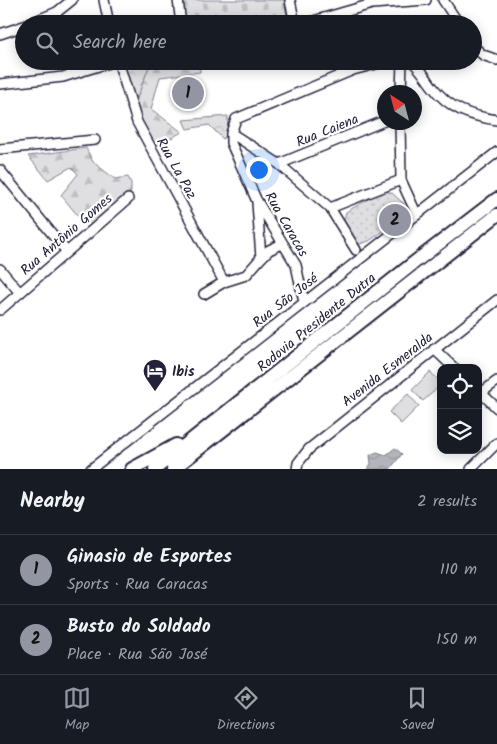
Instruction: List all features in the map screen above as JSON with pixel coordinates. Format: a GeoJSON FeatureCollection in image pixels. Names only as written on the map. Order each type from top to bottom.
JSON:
{"type":"FeatureCollection","features":[{"type":"Feature","properties":{"kind":"highway","name":"Rodovia Presidente Dutra"},"geometry":{"type":"LineString","coordinates":[[155,469],[497,199]]}},
{"type":"Feature","properties":{"kind":"highway","name":"Rodovia Presidente Dutra"},"geometry":{"type":"LineString","coordinates":[[173,469],[497,215]]}},
{"type":"Feature","properties":{"kind":"highway"},"geometry":{"type":"LineString","coordinates":[[132,469],[199,435]]}},
{"type":"Feature","properties":{"kind":"street"},"geometry":{"type":"LineString","coordinates":[[50,15],[57,12],[72,0]]}},
{"type":"Feature","properties":{"kind":"street"},"geometry":{"type":"LineString","coordinates":[[104,0],[107,15]]}},
{"type":"Feature","properties":{"kind":"street"},"geometry":{"type":"LineString","coordinates":[[178,0],[180,15]]}},
{"type":"Feature","properties":{"kind":"street"},"geometry":{"type":"LineString","coordinates":[[290,0],[293,15]]}},
{"type":"Feature","properties":{"kind":"street"},"geometry":{"type":"LineString","coordinates":[[334,15],[372,4],[426,0]]}},
{"type":"Feature","properties":{"kind":"street"},"geometry":{"type":"LineString","coordinates":[[443,0],[453,15]]}},
{"type":"Feature","properties":{"kind":"street"},"geometry":{"type":"LineString","coordinates":[[0,34],[15,29]]}},
{"type":"Feature","properties":{"kind":"street"},"geometry":{"type":"LineString","coordinates":[[482,53],[497,60]]}},
{"type":"Feature","properties":{"kind":"street"},"geometry":{"type":"LineString","coordinates":[[0,84],[63,77],[86,70]]}},
{"type":"Feature","properties":{"kind":"street","name":"Rua La Paz"},"geometry":{"type":"LineString","coordinates":[[119,70],[137,122],[224,282]]}},
{"type":"Feature","properties":{"kind":"street"},"geometry":{"type":"LineString","coordinates":[[353,70],[236,119],[231,134],[280,164],[330,208],[356,250]]}},
{"type":"Feature","properties":{"kind":"street"},"geometry":{"type":"LineString","coordinates":[[401,85],[402,70]]}},
{"type":"Feature","properties":{"kind":"street"},"geometry":{"type":"LineString","coordinates":[[419,70],[437,93],[457,110],[497,120]]}},
{"type":"Feature","properties":{"kind":"street","name":"Rua Caiena"},"geometry":{"type":"LineString","coordinates":[[280,164],[377,123]]}},
{"type":"Feature","properties":{"kind":"street"},"geometry":{"type":"LineString","coordinates":[[400,130],[401,180],[418,215]]}},
{"type":"Feature","properties":{"kind":"street","name":"Rua Caracas"},"geometry":{"type":"LineString","coordinates":[[231,134],[231,143],[256,199],[296,265],[304,302]]}},
{"type":"Feature","properties":{"kind":"street"},"geometry":{"type":"LineString","coordinates":[[0,149],[95,140]]}},
{"type":"Feature","properties":{"kind":"street","name":"Rua São José"},"geometry":{"type":"LineString","coordinates":[[91,469],[497,152]]}},
{"type":"Feature","properties":{"kind":"street"},"geometry":{"type":"LineString","coordinates":[[0,170],[67,252]]}},
{"type":"Feature","properties":{"kind":"street"},"geometry":{"type":"LineString","coordinates":[[330,208],[401,180]]}},
{"type":"Feature","properties":{"kind":"street","name":"Rua Antônio Gomes"},"geometry":{"type":"LineString","coordinates":[[0,310],[128,199]]}},
{"type":"Feature","properties":{"kind":"street"},"geometry":{"type":"LineString","coordinates":[[256,199],[261,258]]}},
{"type":"Feature","properties":{"kind":"street"},"geometry":{"type":"LineString","coordinates":[[204,294],[224,282],[246,275],[269,250],[282,244]]}},
{"type":"Feature","properties":{"kind":"street"},"geometry":{"type":"LineString","coordinates":[[0,269],[20,293]]}},
{"type":"Feature","properties":{"kind":"street","name":"Avenida Esmeralda"},"geometry":{"type":"LineString","coordinates":[[298,466],[309,449],[497,300]]}},
{"type":"Feature","properties":{"kind":"street"},"geometry":{"type":"LineString","coordinates":[[434,349],[450,364]]}},
{"type":"Feature","properties":{"kind":"street"},"geometry":{"type":"LineString","coordinates":[[482,391],[497,381]]}},
{"type":"Feature","properties":{"kind":"street"},"geometry":{"type":"LineString","coordinates":[[482,394],[497,408]]}},
{"type":"Feature","properties":{"kind":"street"},"geometry":{"type":"LineString","coordinates":[[472,469],[497,444]]}},
{"type":"Feature","properties":{"kind":"green space"},"geometry":{"type":"Polygon","coordinates":[[[181,0],[284,0],[287,15],[184,15],[181,0]]]}},
{"type":"Feature","properties":{"kind":"green space"},"geometry":{"type":"Polygon","coordinates":[[[120,70],[148,70],[134,106],[120,70]]]}},
{"type":"Feature","properties":{"kind":"green space"},"geometry":{"type":"Polygon","coordinates":[[[148,70],[200,70],[200,72],[160,77],[151,109],[182,132],[153,148],[134,106],[148,70]]]}},
{"type":"Feature","properties":{"kind":"green space"},"geometry":{"type":"Polygon","coordinates":[[[228,116],[227,134],[223,139],[209,125],[187,129],[183,120],[228,116]]]}},
{"type":"Feature","properties":{"kind":"green space"},"geometry":{"type":"Polygon","coordinates":[[[86,148],[93,162],[115,179],[128,177],[131,183],[131,192],[87,227],[61,195],[78,174],[71,167],[48,180],[28,156],[86,148]]]}},
{"type":"Feature","properties":{"kind":"green space"},"geometry":{"type":"Polygon","coordinates":[[[385,191],[392,193],[404,204],[400,220],[369,241],[357,245],[343,223],[346,212],[385,191]]]}},
{"type":"Feature","properties":{"kind":"green space"},"geometry":{"type":"Polygon","coordinates":[[[430,372],[437,378],[437,389],[423,401],[412,390],[430,372]]]}},
{"type":"Feature","properties":{"kind":"green space"},"geometry":{"type":"Polygon","coordinates":[[[408,394],[419,406],[401,424],[389,412],[408,394]]]}},
{"type":"Feature","properties":{"kind":"water"},"geometry":{"type":"Polygon","coordinates":[[[395,448],[402,454],[390,469],[367,469],[371,464],[370,455],[377,452],[386,455],[395,448]]]}},
{"type":"Feature","properties":{"kind":"place","name":"Ginasio de Esportes"},"geometry":{"type":"Point","coordinates":[188,93]}},
{"type":"Feature","properties":{"kind":"place","name":"Busto do Soldado"},"geometry":{"type":"Point","coordinates":[395,220]}},
{"type":"Feature","properties":{"kind":"place","name":"Ibis"},"geometry":{"type":"Point","coordinates":[155,392]}}]}
